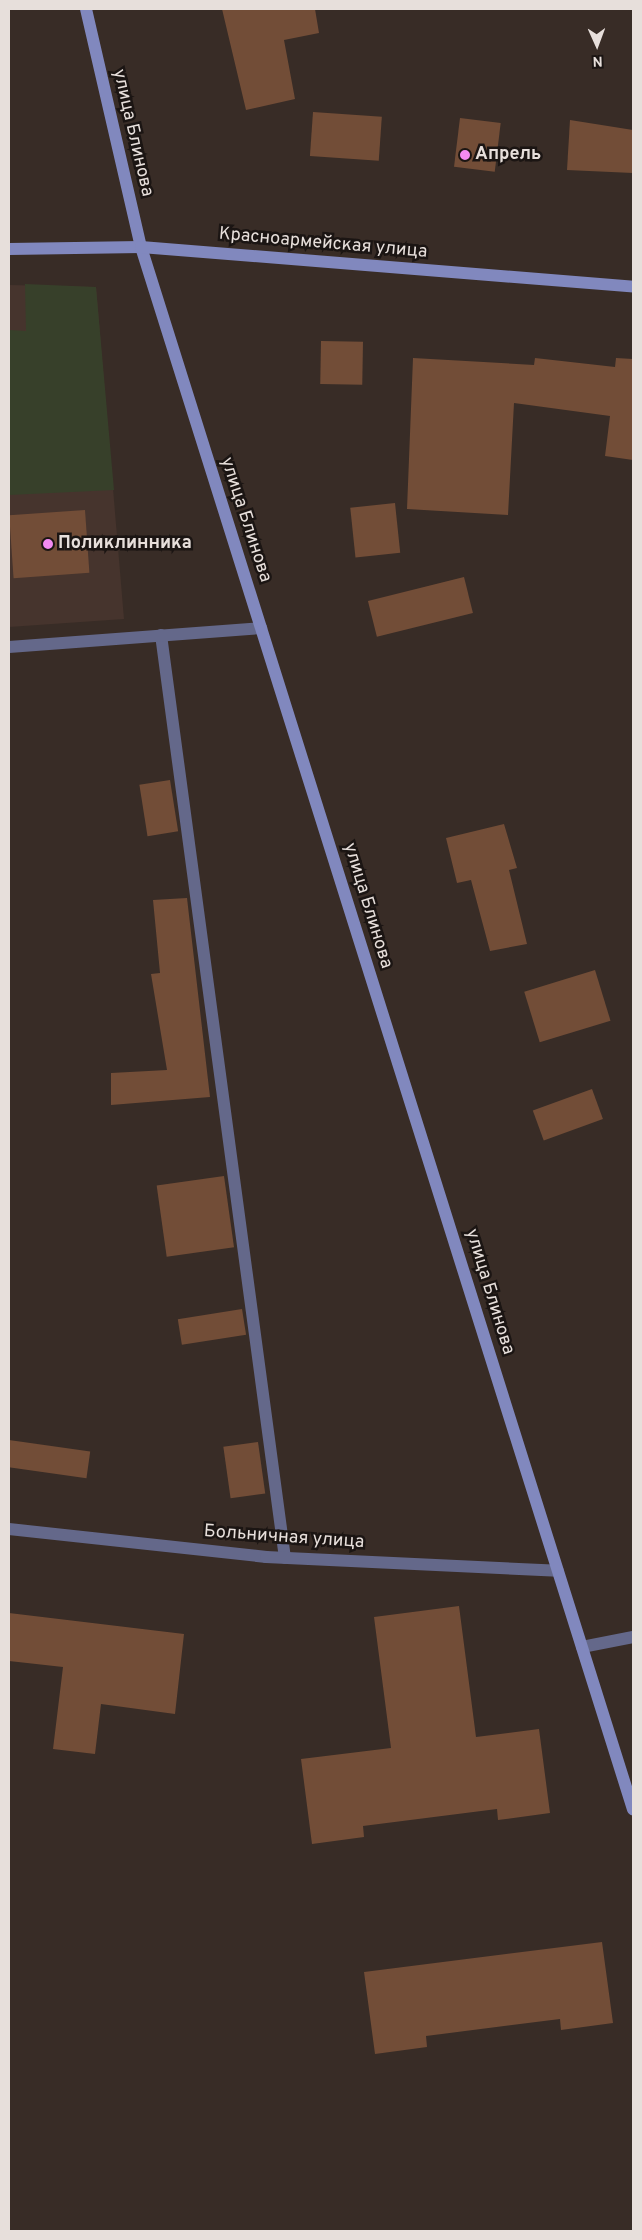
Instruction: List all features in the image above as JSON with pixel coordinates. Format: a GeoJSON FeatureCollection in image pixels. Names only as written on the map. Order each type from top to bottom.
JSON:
{"type":"FeatureCollection","features":[{"type":"Feature","properties":{"kind":"main road","name":"улица Блинова"},"geometry":{"type":"LineString","coordinates":[[86,9],[141,247],[633,1809]]}},
{"type":"Feature","properties":{"kind":"main road","name":"Красноармейская улица"},"geometry":{"type":"LineString","coordinates":[[9,249],[141,247],[633,287]]}},
{"type":"Feature","properties":{"kind":"street"},"geometry":{"type":"LineString","coordinates":[[9,646],[261,628]]}},
{"type":"Feature","properties":{"kind":"street"},"geometry":{"type":"LineString","coordinates":[[161,635],[284,1558]]}},
{"type":"Feature","properties":{"kind":"street","name":"Больничная улица"},"geometry":{"type":"LineString","coordinates":[[9,1529],[284,1558],[558,1571]]}},
{"type":"Feature","properties":{"kind":"street"},"geometry":{"type":"LineString","coordinates":[[582,1647],[633,1637]]}},
{"type":"Feature","properties":{"kind":"shaded area"},"geometry":{"type":"Polygon","coordinates":[[[9,285],[96,287],[124,619],[9,627],[9,285]]]}},
{"type":"Feature","properties":{"kind":"green space"},"geometry":{"type":"Polygon","coordinates":[[[25,284],[96,287],[114,490],[9,495],[9,330],[26,331],[25,284]]]}},
{"type":"Feature","properties":{"kind":"building"},"geometry":{"type":"Polygon","coordinates":[[[222,9],[315,9],[319,33],[284,40],[295,99],[246,110],[222,9]]]}},
{"type":"Feature","properties":{"kind":"building"},"geometry":{"type":"Polygon","coordinates":[[[313,112],[382,117],[379,161],[310,156],[313,112]]]}},
{"type":"Feature","properties":{"kind":"building"},"geometry":{"type":"Polygon","coordinates":[[[460,118],[501,123],[495,172],[454,167],[460,118]]]}},
{"type":"Feature","properties":{"kind":"building"},"geometry":{"type":"Polygon","coordinates":[[[570,120],[633,130],[633,173],[567,170],[570,120]]]}},
{"type":"Feature","properties":{"kind":"building"},"geometry":{"type":"Polygon","coordinates":[[[321,341],[363,342],[362,385],[320,384],[321,341]]]}},
{"type":"Feature","properties":{"kind":"building"},"geometry":{"type":"Polygon","coordinates":[[[413,358],[534,365],[535,358],[615,367],[616,358],[633,359],[633,460],[605,456],[610,416],[514,403],[508,515],[407,509],[413,358]]]}},
{"type":"Feature","properties":{"kind":"building"},"geometry":{"type":"Polygon","coordinates":[[[395,503],[400,553],[355,557],[350,508],[395,503]]]}},
{"type":"Feature","properties":{"kind":"building","name":"Поликлинника"},"geometry":{"type":"Polygon","coordinates":[[[85,510],[89,573],[14,578],[9,515],[85,510]]]}},
{"type":"Feature","properties":{"kind":"building"},"geometry":{"type":"Polygon","coordinates":[[[464,577],[473,613],[377,637],[368,601],[464,577]]]}},
{"type":"Feature","properties":{"kind":"building"},"geometry":{"type":"Polygon","coordinates":[[[170,780],[178,831],[148,836],[139,785],[170,780]]]}},
{"type":"Feature","properties":{"kind":"building"},"geometry":{"type":"Polygon","coordinates":[[[504,824],[517,868],[509,870],[527,944],[490,951],[471,880],[457,883],[446,838],[504,824]]]}},
{"type":"Feature","properties":{"kind":"building"},"geometry":{"type":"Polygon","coordinates":[[[187,898],[210,1097],[111,1105],[111,1073],[167,1070],[151,974],[160,973],[153,900],[187,898]]]}},
{"type":"Feature","properties":{"kind":"building"},"geometry":{"type":"Polygon","coordinates":[[[595,970],[610,1021],[540,1042],[524,992],[595,970]]]}},
{"type":"Feature","properties":{"kind":"building"},"geometry":{"type":"Polygon","coordinates":[[[592,1089],[603,1119],[544,1141],[533,1111],[592,1089]]]}},
{"type":"Feature","properties":{"kind":"building"},"geometry":{"type":"Polygon","coordinates":[[[224,1176],[234,1247],[167,1257],[157,1185],[224,1176]]]}},
{"type":"Feature","properties":{"kind":"building"},"geometry":{"type":"Polygon","coordinates":[[[242,1309],[246,1335],[182,1345],[178,1319],[242,1309]]]}},
{"type":"Feature","properties":{"kind":"building"},"geometry":{"type":"Polygon","coordinates":[[[9,1440],[90,1451],[86,1478],[9,1467],[9,1440]]]}},
{"type":"Feature","properties":{"kind":"building"},"geometry":{"type":"Polygon","coordinates":[[[258,1442],[265,1493],[231,1498],[223,1447],[258,1442]]]}},
{"type":"Feature","properties":{"kind":"building"},"geometry":{"type":"Polygon","coordinates":[[[459,1606],[476,1737],[539,1729],[550,1813],[498,1820],[497,1809],[363,1826],[364,1837],[312,1844],[301,1759],[391,1748],[374,1617],[459,1606]]]}},
{"type":"Feature","properties":{"kind":"building"},"geometry":{"type":"Polygon","coordinates":[[[9,1613],[184,1634],[175,1714],[101,1704],[95,1754],[53,1749],[63,1667],[9,1661],[9,1613]]]}},
{"type":"Feature","properties":{"kind":"building"},"geometry":{"type":"Polygon","coordinates":[[[602,1942],[613,2023],[561,2030],[560,2019],[426,2036],[427,2047],[375,2054],[364,1972],[602,1942]]]}},
{"type":"Feature","properties":{"kind":"place","name":"Апрель"},"geometry":{"type":"Point","coordinates":[465,155]}},
{"type":"Feature","properties":{"kind":"place","name":"Поликлинника"},"geometry":{"type":"Point","coordinates":[48,544]}}]}
